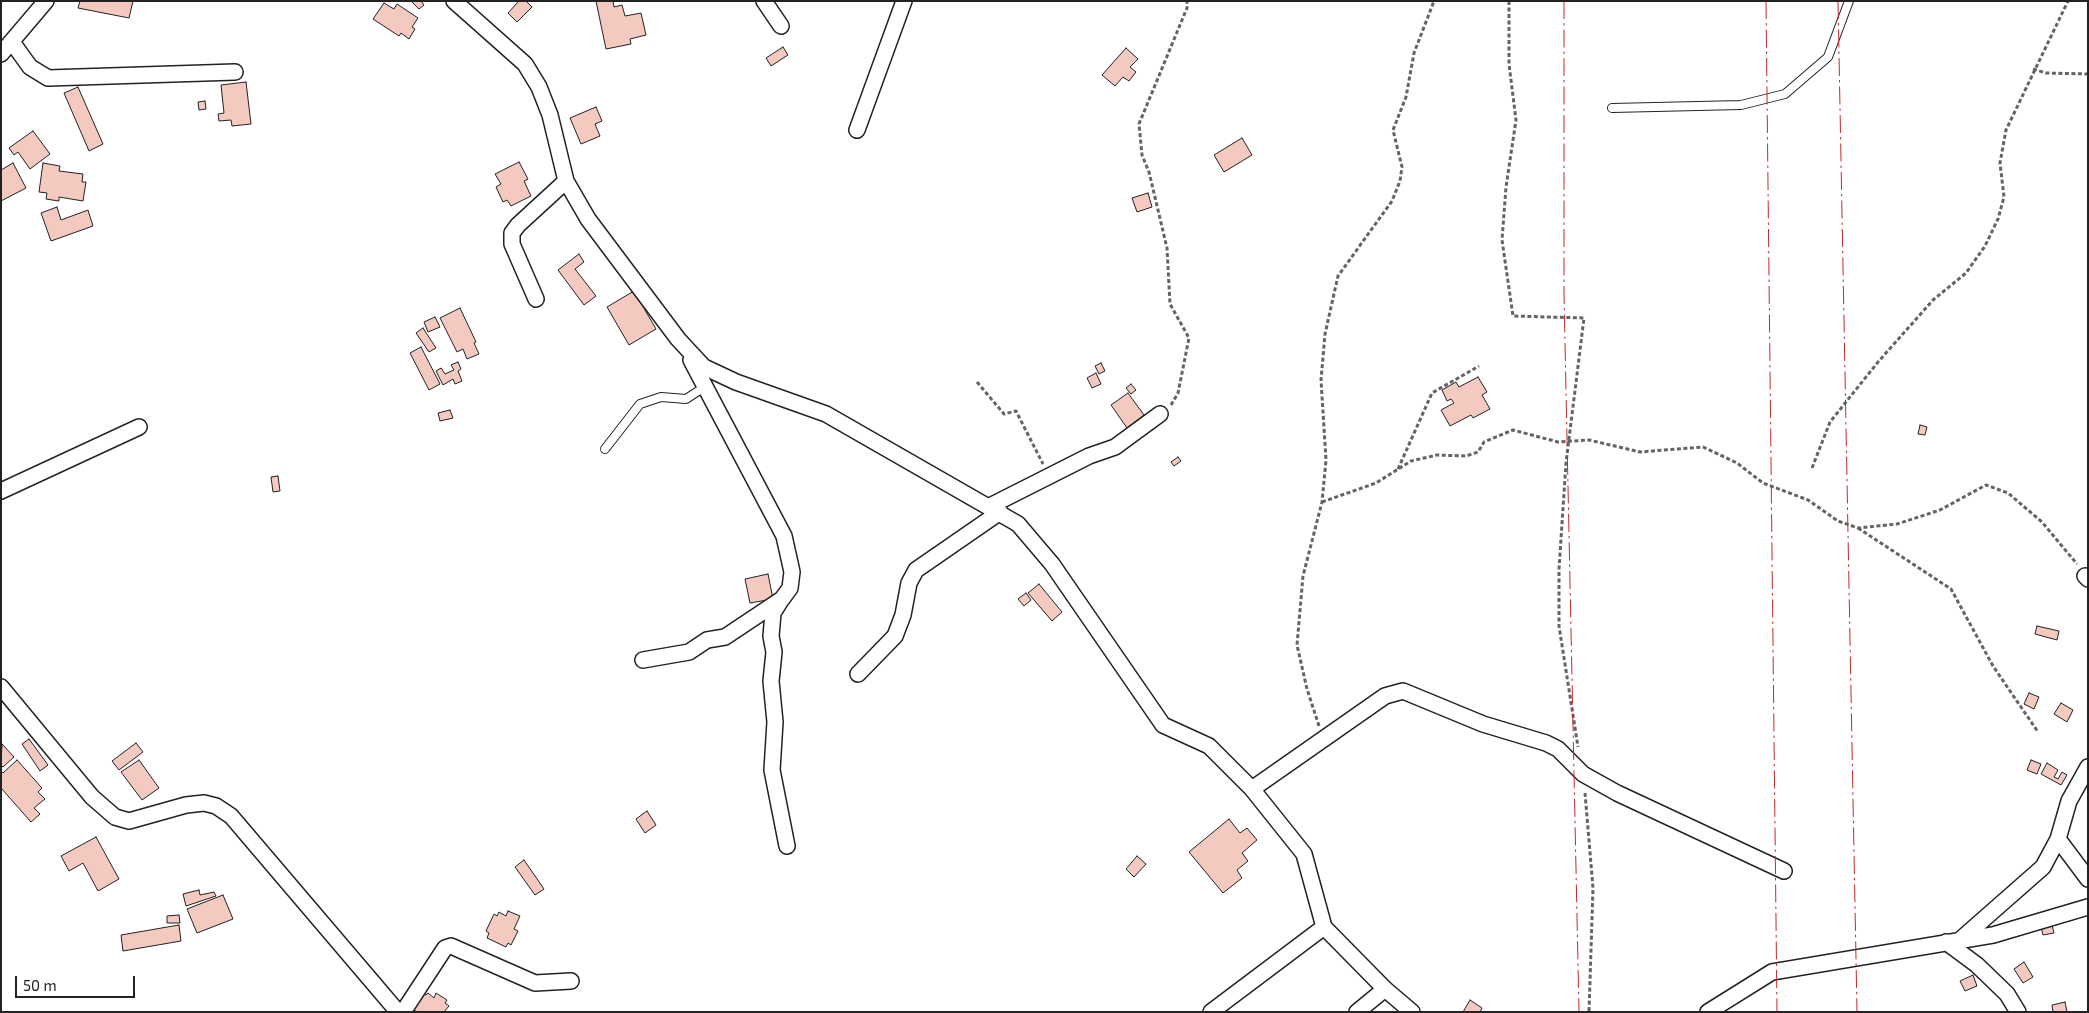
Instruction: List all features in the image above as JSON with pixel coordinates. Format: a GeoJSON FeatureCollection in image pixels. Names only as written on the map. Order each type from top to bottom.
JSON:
{"type":"FeatureCollection","features":[{"type":"Feature","properties":{"kind":"street"},"geometry":{"type":"LineString","coordinates":[[1,54],[46,1]]}},
{"type":"Feature","properties":{"kind":"street"},"geometry":{"type":"LineString","coordinates":[[454,1],[525,64],[539,87],[550,115],[566,181],[588,219],[678,339],[704,367],[736,382],[826,414],[1018,524],[1052,564],[1163,725],[1209,746],[1252,789],[1304,854],[1324,927],[1385,989],[1412,1012]]}},
{"type":"Feature","properties":{"kind":"street"},"geometry":{"type":"LineString","coordinates":[[764,1],[782,26]]}},
{"type":"Feature","properties":{"kind":"street"},"geometry":{"type":"LineString","coordinates":[[857,130],[904,1]]}},
{"type":"Feature","properties":{"kind":"street"},"geometry":{"type":"LineString","coordinates":[[12,42],[30,67],[48,78],[235,72]]}},
{"type":"Feature","properties":{"kind":"street"},"geometry":{"type":"LineString","coordinates":[[536,299],[512,244],[512,233],[518,225],[566,181]]}},
{"type":"Feature","properties":{"kind":"street"},"geometry":{"type":"LineString","coordinates":[[678,339],[706,386],[784,536],[792,572],[790,588],[773,613],[771,636],[774,652],[771,681],[775,722],[772,770],[787,846]]}},
{"type":"Feature","properties":{"kind":"street"},"geometry":{"type":"LineString","coordinates":[[858,674],[895,636],[903,615],[909,583],[916,570],[994,509],[1048,476],[1089,456],[1115,447],[1160,414]]}},
{"type":"Feature","properties":{"kind":"street"},"geometry":{"type":"LineString","coordinates":[[1,491],[139,427]]}},
{"type":"Feature","properties":{"kind":"street"},"geometry":{"type":"LineString","coordinates":[[643,660],[689,652],[707,640],[725,637],[782,599]]}},
{"type":"Feature","properties":{"kind":"street"},"geometry":{"type":"LineString","coordinates":[[1,687],[92,796],[115,817],[128,821],[186,805],[204,803],[216,806],[231,816],[398,1012]]}},
{"type":"Feature","properties":{"kind":"street"},"geometry":{"type":"LineString","coordinates":[[1252,789],[1384,696],[1404,691],[1483,724],[1546,743],[1558,749],[1583,774],[1617,793],[1784,870]]}},
{"type":"Feature","properties":{"kind":"street"},"geometry":{"type":"LineString","coordinates":[[1953,941],[2034,877],[2043,867],[2058,839],[2069,801],[2088,767]]}},
{"type":"Feature","properties":{"kind":"street"},"geometry":{"type":"LineString","coordinates":[[2058,839],[2088,879]]}},
{"type":"Feature","properties":{"kind":"street"},"geometry":{"type":"LineString","coordinates":[[1708,1012],[1772,972],[1993,935],[2088,907]]}},
{"type":"Feature","properties":{"kind":"street"},"geometry":{"type":"LineString","coordinates":[[1211,1012],[1324,927]]}},
{"type":"Feature","properties":{"kind":"street"},"geometry":{"type":"LineString","coordinates":[[1953,941],[2007,994],[2018,1012]]}},
{"type":"Feature","properties":{"kind":"street"},"geometry":{"type":"LineString","coordinates":[[402,1012],[444,948],[451,946],[535,983],[571,981]]}},
{"type":"Feature","properties":{"kind":"street"},"geometry":{"type":"LineString","coordinates":[[1357,1012],[1385,989]]}},
{"type":"Feature","properties":{"kind":"lane"},"geometry":{"type":"LineString","coordinates":[[1612,108],[1741,105],[1785,94],[1828,57],[1849,1]]}},
{"type":"Feature","properties":{"kind":"lane"},"geometry":{"type":"LineString","coordinates":[[605,449],[640,404],[661,397],[686,399],[706,386]]}},
{"type":"Feature","properties":{"kind":"path"},"geometry":{"type":"LineString","coordinates":[[1160,414],[1171,404],[1178,392],[1189,338],[1170,304],[1167,248],[1150,172],[1142,155],[1139,124],[1187,8],[1187,1]]}},
{"type":"Feature","properties":{"kind":"path"},"geometry":{"type":"LineString","coordinates":[[1324,738],[1307,689],[1297,645],[1303,576],[1322,502],[1326,460],[1321,380],[1325,334],[1338,276],[1392,201],[1400,180],[1402,167],[1393,130],[1406,97],[1414,53],[1434,1]]}},
{"type":"Feature","properties":{"kind":"path"},"geometry":{"type":"LineString","coordinates":[[1509,1],[1509,64],[1516,120],[1506,188],[1502,240],[1513,316],[1584,318],[1569,441],[1559,569],[1559,626],[1583,774],[1593,888],[1590,1012]]}},
{"type":"Feature","properties":{"kind":"path"},"geometry":{"type":"LineString","coordinates":[[1812,468],[1830,422],[1878,362],[1934,300],[1966,273],[1985,246],[1998,219],[2004,198],[2000,163],[2006,130],[2034,69],[2058,26],[2068,1]]}},
{"type":"Feature","properties":{"kind":"path"},"geometry":{"type":"LineString","coordinates":[[2034,69],[2046,73],[2088,74]]}},
{"type":"Feature","properties":{"kind":"path"},"geometry":{"type":"LineString","coordinates":[[1398,470],[1432,393],[1479,366]]}},
{"type":"Feature","properties":{"kind":"path"},"geometry":{"type":"LineString","coordinates":[[977,382],[1004,414],[1016,411],[1048,476]]}},
{"type":"Feature","properties":{"kind":"path"},"geometry":{"type":"LineString","coordinates":[[1322,502],[1376,483],[1411,461],[1437,455],[1466,456],[1478,452],[1484,442],[1513,430],[1558,442],[1588,440],[1640,452],[1703,447],[1737,463],[1763,483],[1808,500],[1838,521],[1858,528],[1952,589],[1993,666],[2038,732]]}},
{"type":"Feature","properties":{"kind":"path"},"geometry":{"type":"LineString","coordinates":[[1858,528],[1897,524],[1940,510],[1986,485],[2008,493],[2042,522],[2087,577]]}},
{"type":"Feature","properties":{"kind":"building"},"geometry":{"type":"Polygon","coordinates":[[[80,1],[133,1],[129,18],[78,8],[80,1]]]}},
{"type":"Feature","properties":{"kind":"building"},"geometry":{"type":"Polygon","coordinates":[[[411,1],[421,1],[424,5],[419,9],[411,1]]]}},
{"type":"Feature","properties":{"kind":"building"},"geometry":{"type":"Polygon","coordinates":[[[519,1],[526,1],[532,7],[517,22],[508,13],[519,1]]]}},
{"type":"Feature","properties":{"kind":"building"},"geometry":{"type":"Polygon","coordinates":[[[596,1],[613,1],[614,7],[622,5],[625,16],[641,13],[646,35],[630,39],[631,44],[606,49],[596,1]]]}},
{"type":"Feature","properties":{"kind":"building"},"geometry":{"type":"Polygon","coordinates":[[[384,3],[394,9],[397,4],[418,18],[412,27],[415,29],[409,39],[401,33],[399,36],[373,19],[384,3]]]}},
{"type":"Feature","properties":{"kind":"building"},"geometry":{"type":"Polygon","coordinates":[[[783,47],[788,55],[771,66],[766,58],[783,47]]]}},
{"type":"Feature","properties":{"kind":"building"},"geometry":{"type":"Polygon","coordinates":[[[1126,48],[1138,59],[1130,67],[1136,72],[1129,81],[1123,77],[1115,86],[1102,75],[1126,48]]]}},
{"type":"Feature","properties":{"kind":"building"},"geometry":{"type":"Polygon","coordinates":[[[246,82],[251,124],[232,126],[231,120],[219,121],[218,114],[224,113],[221,85],[246,82]]]}},
{"type":"Feature","properties":{"kind":"building"},"geometry":{"type":"Polygon","coordinates":[[[78,87],[103,144],[89,151],[64,93],[78,87]]]}},
{"type":"Feature","properties":{"kind":"building"},"geometry":{"type":"Polygon","coordinates":[[[205,101],[206,109],[199,110],[198,102],[205,101]]]}},
{"type":"Feature","properties":{"kind":"building"},"geometry":{"type":"Polygon","coordinates":[[[596,107],[602,121],[595,124],[600,136],[581,144],[570,118],[596,107]]]}},
{"type":"Feature","properties":{"kind":"building"},"geometry":{"type":"Polygon","coordinates":[[[33,131],[50,154],[30,169],[18,152],[14,155],[9,148],[33,131]]]}},
{"type":"Feature","properties":{"kind":"building"},"geometry":{"type":"Polygon","coordinates":[[[1242,138],[1252,155],[1224,172],[1214,155],[1242,138]]]}},
{"type":"Feature","properties":{"kind":"building"},"geometry":{"type":"Polygon","coordinates":[[[519,162],[528,179],[524,181],[531,196],[511,206],[507,200],[503,202],[496,187],[501,184],[495,174],[519,162]]]}},
{"type":"Feature","properties":{"kind":"building"},"geometry":{"type":"Polygon","coordinates":[[[13,163],[26,188],[1,201],[1,170],[13,163]]]}},
{"type":"Feature","properties":{"kind":"building"},"geometry":{"type":"Polygon","coordinates":[[[43,163],[60,166],[59,171],[83,174],[82,182],[86,182],[83,201],[59,197],[59,201],[46,199],[47,193],[39,192],[43,163]]]}},
{"type":"Feature","properties":{"kind":"building"},"geometry":{"type":"Polygon","coordinates":[[[1148,193],[1152,207],[1137,212],[1132,198],[1148,193]]]}},
{"type":"Feature","properties":{"kind":"building"},"geometry":{"type":"Polygon","coordinates":[[[57,207],[61,220],[88,210],[93,226],[51,241],[41,213],[57,207]]]}},
{"type":"Feature","properties":{"kind":"building"},"geometry":{"type":"Polygon","coordinates":[[[579,254],[584,262],[575,269],[596,296],[584,305],[558,270],[579,254]]]}},
{"type":"Feature","properties":{"kind":"building"},"geometry":{"type":"Polygon","coordinates":[[[634,291],[656,329],[629,345],[607,307],[634,291]]]}},
{"type":"Feature","properties":{"kind":"building"},"geometry":{"type":"Polygon","coordinates":[[[460,308],[476,342],[474,343],[479,354],[467,359],[463,349],[457,352],[440,318],[460,308]]]}},
{"type":"Feature","properties":{"kind":"building"},"geometry":{"type":"Polygon","coordinates":[[[435,317],[440,327],[428,332],[424,322],[435,317]]]}},
{"type":"Feature","properties":{"kind":"building"},"geometry":{"type":"Polygon","coordinates":[[[423,328],[436,348],[429,352],[416,333],[423,328]]]}},
{"type":"Feature","properties":{"kind":"building"},"geometry":{"type":"Polygon","coordinates":[[[421,347],[440,384],[429,390],[410,353],[421,347]]]}},
{"type":"Feature","properties":{"kind":"building"},"geometry":{"type":"Polygon","coordinates":[[[458,362],[461,369],[458,371],[462,381],[455,384],[453,379],[443,385],[436,371],[441,368],[445,374],[454,370],[451,365],[458,362]]]}},
{"type":"Feature","properties":{"kind":"building"},"geometry":{"type":"Polygon","coordinates":[[[1101,363],[1105,371],[1099,374],[1095,366],[1101,363]]]}},
{"type":"Feature","properties":{"kind":"building"},"geometry":{"type":"Polygon","coordinates":[[[1096,373],[1101,384],[1092,388],[1087,378],[1096,373]]]}},
{"type":"Feature","properties":{"kind":"building"},"geometry":{"type":"Polygon","coordinates":[[[1478,377],[1487,392],[1482,395],[1490,409],[1473,418],[1471,415],[1450,426],[1441,410],[1454,403],[1451,399],[1447,401],[1442,390],[1456,382],[1459,387],[1478,377]]]}},
{"type":"Feature","properties":{"kind":"building"},"geometry":{"type":"Polygon","coordinates":[[[1131,384],[1136,390],[1131,394],[1126,388],[1131,384]]]}},
{"type":"Feature","properties":{"kind":"building"},"geometry":{"type":"Polygon","coordinates":[[[1128,393],[1144,415],[1127,428],[1111,405],[1128,393]]]}},
{"type":"Feature","properties":{"kind":"building"},"geometry":{"type":"Polygon","coordinates":[[[450,410],[453,418],[440,421],[438,413],[450,410]]]}},
{"type":"Feature","properties":{"kind":"building"},"geometry":{"type":"Polygon","coordinates":[[[1920,425],[1927,427],[1925,435],[1918,434],[1920,425]]]}},
{"type":"Feature","properties":{"kind":"building"},"geometry":{"type":"Polygon","coordinates":[[[1178,457],[1181,461],[1174,466],[1171,462],[1178,457]]]}},
{"type":"Feature","properties":{"kind":"building"},"geometry":{"type":"Polygon","coordinates":[[[278,476],[280,491],[273,492],[271,477],[278,476]]]}},
{"type":"Feature","properties":{"kind":"building"},"geometry":{"type":"Polygon","coordinates":[[[768,574],[773,599],[750,603],[745,579],[768,574]]]}},
{"type":"Feature","properties":{"kind":"building"},"geometry":{"type":"Polygon","coordinates":[[[1039,584],[1062,612],[1052,621],[1028,593],[1039,584]]]}},
{"type":"Feature","properties":{"kind":"building"},"geometry":{"type":"Polygon","coordinates":[[[1026,593],[1031,600],[1024,606],[1018,599],[1026,593]]]}},
{"type":"Feature","properties":{"kind":"building"},"geometry":{"type":"Polygon","coordinates":[[[2037,626],[2059,631],[2057,640],[2035,634],[2037,626]]]}},
{"type":"Feature","properties":{"kind":"building"},"geometry":{"type":"Polygon","coordinates":[[[2029,693],[2039,697],[2034,709],[2024,704],[2029,693]]]}},
{"type":"Feature","properties":{"kind":"building"},"geometry":{"type":"Polygon","coordinates":[[[2061,703],[2073,710],[2067,722],[2054,714],[2061,703]]]}},
{"type":"Feature","properties":{"kind":"building"},"geometry":{"type":"Polygon","coordinates":[[[29,739],[48,765],[40,771],[22,744],[29,739]]]}},
{"type":"Feature","properties":{"kind":"building"},"geometry":{"type":"Polygon","coordinates":[[[136,743],[143,752],[119,770],[112,761],[136,743]]]}},
{"type":"Feature","properties":{"kind":"building"},"geometry":{"type":"Polygon","coordinates":[[[2,744],[14,757],[3,767],[1,765],[2,744]]]}},
{"type":"Feature","properties":{"kind":"building"},"geometry":{"type":"Polygon","coordinates":[[[17,760],[42,788],[38,792],[45,799],[34,808],[40,814],[31,822],[1,788],[1,771],[3,773],[17,760]]]}},
{"type":"Feature","properties":{"kind":"building"},"geometry":{"type":"Polygon","coordinates":[[[139,760],[159,788],[142,800],[121,772],[139,760]]]}},
{"type":"Feature","properties":{"kind":"building"},"geometry":{"type":"Polygon","coordinates":[[[2031,760],[2041,764],[2037,774],[2027,770],[2031,760]]]}},
{"type":"Feature","properties":{"kind":"building"},"geometry":{"type":"Polygon","coordinates":[[[2047,763],[2058,770],[2054,777],[2058,779],[2062,772],[2067,775],[2061,785],[2041,774],[2047,763]]]}},
{"type":"Feature","properties":{"kind":"building"},"geometry":{"type":"Polygon","coordinates":[[[647,811],[656,825],[645,833],[636,819],[647,811]]]}},
{"type":"Feature","properties":{"kind":"building"},"geometry":{"type":"Polygon","coordinates":[[[1229,819],[1240,833],[1247,828],[1257,840],[1242,853],[1248,861],[1237,870],[1242,878],[1223,893],[1189,852],[1229,819]]]}},
{"type":"Feature","properties":{"kind":"building"},"geometry":{"type":"Polygon","coordinates":[[[96,837],[119,879],[98,891],[83,863],[69,871],[61,856],[96,837]]]}},
{"type":"Feature","properties":{"kind":"building"},"geometry":{"type":"Polygon","coordinates":[[[1137,856],[1146,864],[1134,877],[1126,869],[1137,856]]]}},
{"type":"Feature","properties":{"kind":"building"},"geometry":{"type":"Polygon","coordinates":[[[524,860],[544,889],[535,895],[515,867],[524,860]]]}},
{"type":"Feature","properties":{"kind":"building"},"geometry":{"type":"Polygon","coordinates":[[[199,890],[200,895],[214,892],[216,896],[186,906],[183,894],[199,890]]]}},
{"type":"Feature","properties":{"kind":"building"},"geometry":{"type":"Polygon","coordinates":[[[223,895],[233,919],[197,933],[187,909],[223,895]]]}},
{"type":"Feature","properties":{"kind":"building"},"geometry":{"type":"Polygon","coordinates":[[[508,911],[520,916],[514,929],[518,931],[511,945],[508,943],[506,947],[487,938],[489,933],[486,931],[494,914],[497,916],[499,912],[506,916],[508,911]]]}},
{"type":"Feature","properties":{"kind":"building"},"geometry":{"type":"Polygon","coordinates":[[[179,915],[180,923],[167,923],[167,916],[179,915]]]}},
{"type":"Feature","properties":{"kind":"building"},"geometry":{"type":"Polygon","coordinates":[[[179,925],[181,941],[123,951],[121,935],[179,925]]]}},
{"type":"Feature","properties":{"kind":"building"},"geometry":{"type":"Polygon","coordinates":[[[2052,925],[2054,933],[2043,935],[2041,927],[2052,925]]]}},
{"type":"Feature","properties":{"kind":"building"},"geometry":{"type":"Polygon","coordinates":[[[2024,962],[2033,977],[2023,983],[2014,969],[2024,962]]]}},
{"type":"Feature","properties":{"kind":"building"},"geometry":{"type":"Polygon","coordinates":[[[1973,975],[1977,986],[1965,991],[1960,981],[1973,975]]]}},
{"type":"Feature","properties":{"kind":"building"},"geometry":{"type":"Polygon","coordinates":[[[421,993],[426,995],[428,993],[434,998],[436,993],[447,1000],[445,1003],[449,1006],[444,1012],[417,1012],[411,1008],[421,993]]]}},
{"type":"Feature","properties":{"kind":"building"},"geometry":{"type":"Polygon","coordinates":[[[1470,1000],[1482,1008],[1480,1012],[1463,1012],[1470,1000]]]}},
{"type":"Feature","properties":{"kind":"building"},"geometry":{"type":"Polygon","coordinates":[[[2065,1002],[2067,1012],[2053,1012],[2052,1005],[2065,1002]]]}},
{"type":"Feature","properties":{"kind":"power"},"geometry":{"type":"LineString","coordinates":[[1564,1],[1564,295],[1579,1012]]}},
{"type":"Feature","properties":{"kind":"power"},"geometry":{"type":"LineString","coordinates":[[1766,1],[1777,1012]]}},
{"type":"Feature","properties":{"kind":"power"},"geometry":{"type":"LineString","coordinates":[[1838,1],[1857,1012]]}}]}
